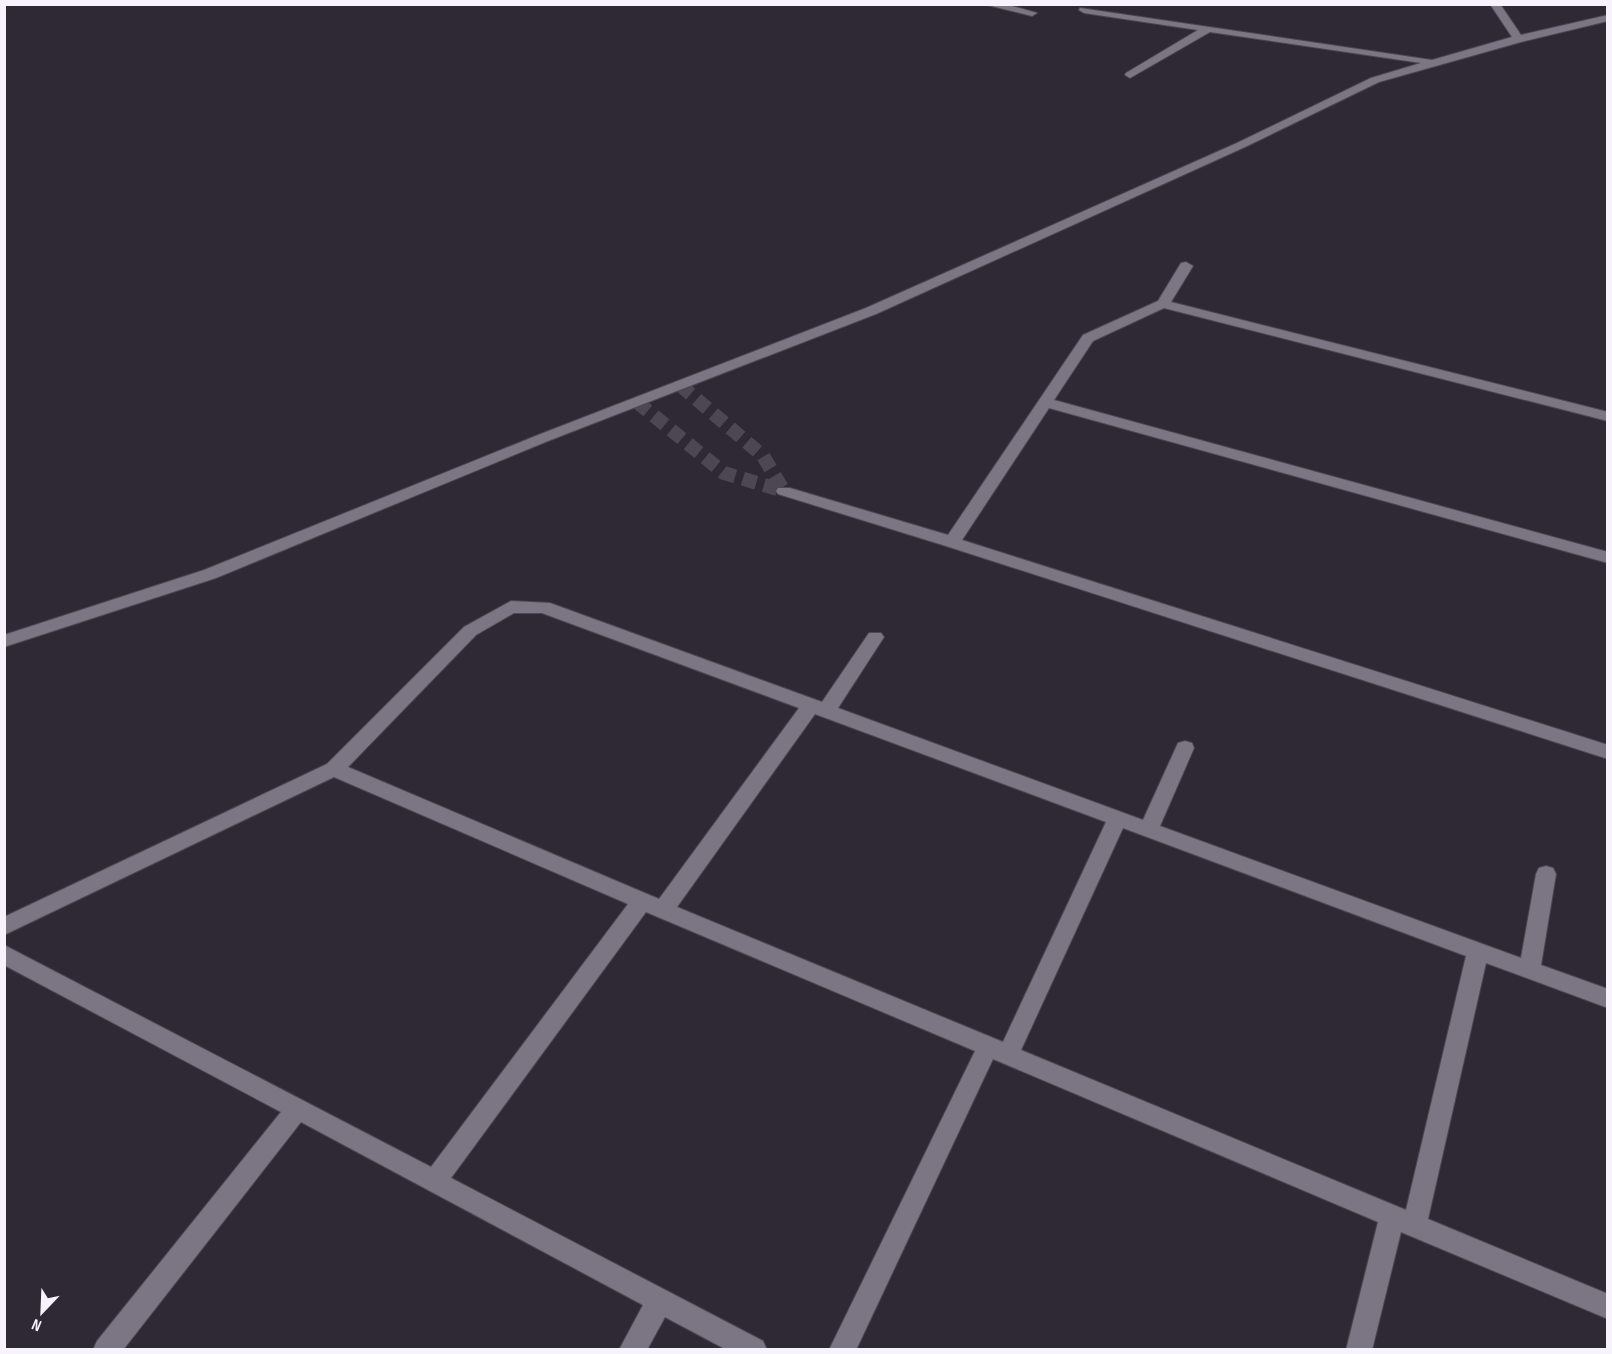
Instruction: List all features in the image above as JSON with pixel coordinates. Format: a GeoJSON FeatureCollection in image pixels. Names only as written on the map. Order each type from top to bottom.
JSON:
{"type":"FeatureCollection","features":[{"type":"Feature","properties":{"kind":"street"},"geometry":{"type":"LineString","coordinates":[[988,4],[1032,13]]}},
{"type":"Feature","properties":{"kind":"street"},"geometry":{"type":"LineString","coordinates":[[1495,4],[1518,39]]}},
{"type":"Feature","properties":{"kind":"street"},"geometry":{"type":"LineString","coordinates":[[1084,10],[1433,62]]}},
{"type":"Feature","properties":{"kind":"street"},"geometry":{"type":"LineString","coordinates":[[4,641],[210,574],[543,438],[871,311],[1241,146],[1375,80],[1518,39],[1608,18]]}},
{"type":"Feature","properties":{"kind":"street"},"geometry":{"type":"LineString","coordinates":[[1130,75],[1207,28]]}},
{"type":"Feature","properties":{"kind":"street"},"geometry":{"type":"LineString","coordinates":[[952,542],[1088,338],[1163,304],[1186,266]]}},
{"type":"Feature","properties":{"kind":"street"},"geometry":{"type":"LineString","coordinates":[[1163,304],[1608,417]]}},
{"type":"Feature","properties":{"kind":"street"},"geometry":{"type":"LineString","coordinates":[[1045,402],[1608,558]]}},
{"type":"Feature","properties":{"kind":"street"},"geometry":{"type":"LineString","coordinates":[[784,491],[952,542],[1608,752]]}},
{"type":"Feature","properties":{"kind":"street"},"geometry":{"type":"LineString","coordinates":[[4,927],[334,769],[470,631],[511,607],[544,607],[1608,999]]}},
{"type":"Feature","properties":{"kind":"street"},"geometry":{"type":"LineString","coordinates":[[434,1182],[652,905],[875,638]]}},
{"type":"Feature","properties":{"kind":"street"},"geometry":{"type":"LineString","coordinates":[[1149,829],[1185,748]]}},
{"type":"Feature","properties":{"kind":"street"},"geometry":{"type":"LineString","coordinates":[[334,769],[1608,1307]]}},
{"type":"Feature","properties":{"kind":"street"},"geometry":{"type":"LineString","coordinates":[[842,1350],[1118,817]]}},
{"type":"Feature","properties":{"kind":"street"},"geometry":{"type":"LineString","coordinates":[[1529,970],[1546,874]]}},
{"type":"Feature","properties":{"kind":"street"},"geometry":{"type":"LineString","coordinates":[[1359,1350],[1403,1221],[1478,950]]}},
{"type":"Feature","properties":{"kind":"street"},"geometry":{"type":"LineString","coordinates":[[4,954],[754,1350]]}},
{"type":"Feature","properties":{"kind":"street"},"geometry":{"type":"LineString","coordinates":[[106,1350],[297,1109]]}},
{"type":"Feature","properties":{"kind":"street"},"geometry":{"type":"LineString","coordinates":[[632,1350],[660,1301]]}},
{"type":"Feature","properties":{"kind":"tunnel"},"geometry":{"type":"LineString","coordinates":[[637,402],[724,473],[784,491],[763,456],[680,385]]}}]}
